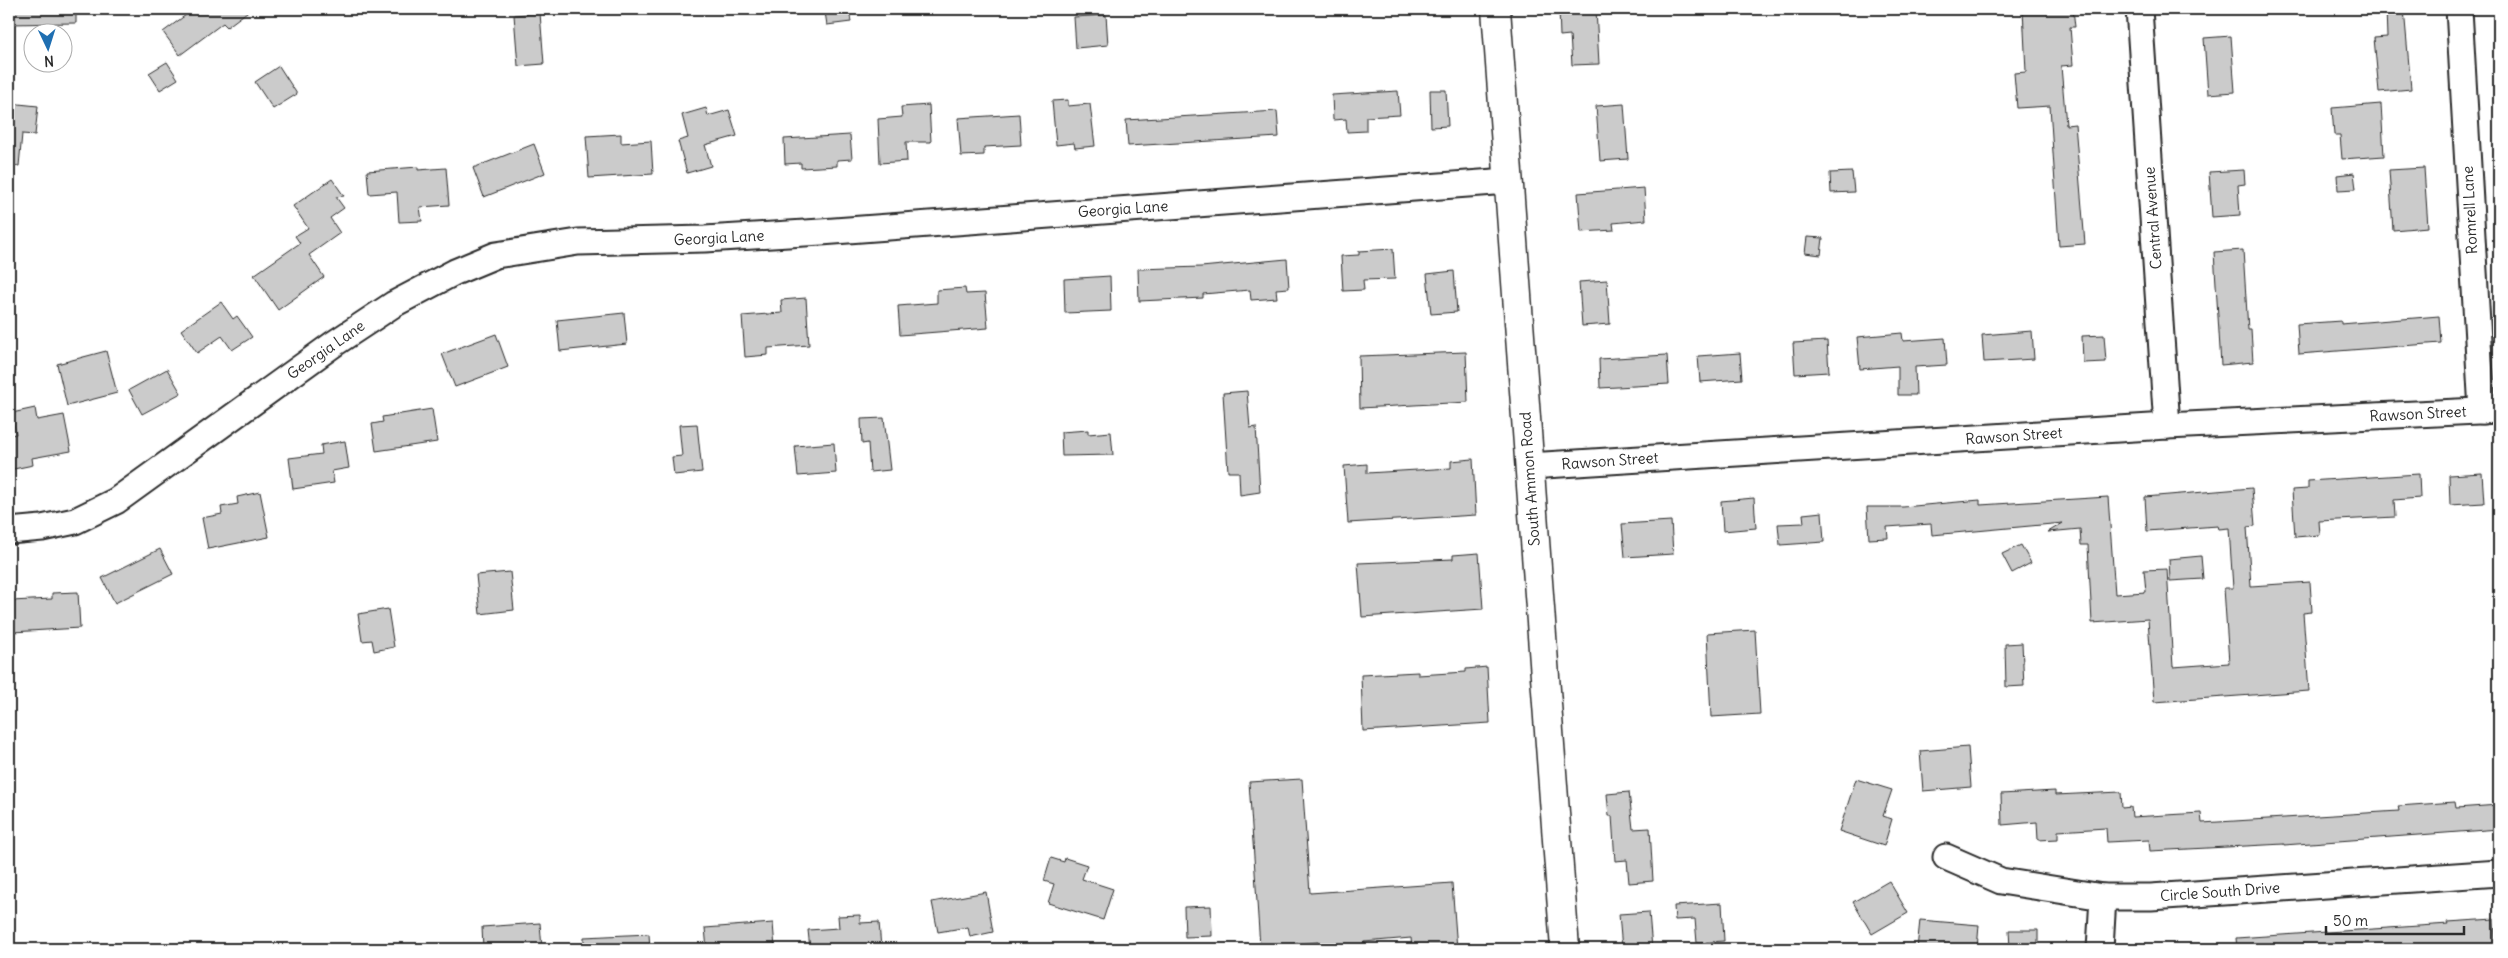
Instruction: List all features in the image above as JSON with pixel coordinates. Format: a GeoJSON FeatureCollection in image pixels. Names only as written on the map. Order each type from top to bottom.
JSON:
{"type":"FeatureCollection","features":[{"type":"Feature","properties":{"kind":"main road","name":"South Ammon Road"},"geometry":{"type":"LineString","coordinates":[[1496,9],[1565,949]]}},
{"type":"Feature","properties":{"kind":"street","name":"Central Avenue"},"geometry":{"type":"LineString","coordinates":[[2139,9],[2167,426]]}},
{"type":"Feature","properties":{"kind":"street","name":"Romrell Lane"},"geometry":{"type":"LineString","coordinates":[[2459,9],[2490,411]]}},
{"type":"Feature","properties":{"kind":"street","name":"Georgia Lane"},"geometry":{"type":"LineString","coordinates":[[9,531],[42,528],[75,521],[116,501],[335,343],[394,304],[455,272],[496,255],[578,242],[705,239],[821,232],[1508,180]]}},
{"type":"Feature","properties":{"kind":"street","name":"Rawson Street"},"geometry":{"type":"LineString","coordinates":[[1529,466],[2167,426],[2490,411]]}},
{"type":"Feature","properties":{"kind":"street","name":"Circle South Drive"},"geometry":{"type":"LineString","coordinates":[[1946,857],[2002,881],[2103,897],[2151,897],[2499,873]]}},
{"type":"Feature","properties":{"kind":"street"},"geometry":{"type":"LineString","coordinates":[[2100,949],[2103,897]]}},
{"type":"Feature","properties":{"kind":"building"},"geometry":{"type":"Polygon","coordinates":[[[9,9],[76,9],[76,23],[22,22],[22,24],[9,24],[9,9]]]}},
{"type":"Feature","properties":{"kind":"building"},"geometry":{"type":"Polygon","coordinates":[[[194,9],[251,9],[227,27],[223,23],[180,55],[163,32],[194,9]]]}},
{"type":"Feature","properties":{"kind":"building"},"geometry":{"type":"Polygon","coordinates":[[[849,9],[851,22],[827,25],[825,12],[849,9]]]}},
{"type":"Feature","properties":{"kind":"building"},"geometry":{"type":"Polygon","coordinates":[[[1559,9],[1596,9],[1599,64],[1572,65],[1570,35],[1560,36],[1559,9]]]}},
{"type":"Feature","properties":{"kind":"building"},"geometry":{"type":"Polygon","coordinates":[[[2023,9],[2073,9],[2075,27],[2070,27],[2073,65],[2061,66],[2066,125],[2075,124],[2085,244],[2059,246],[2050,106],[2017,108],[2014,73],[2026,72],[2023,9]]]}},
{"type":"Feature","properties":{"kind":"building"},"geometry":{"type":"Polygon","coordinates":[[[2386,9],[2404,9],[2411,89],[2379,92],[2374,38],[2387,37],[2386,9]]]}},
{"type":"Feature","properties":{"kind":"building"},"geometry":{"type":"Polygon","coordinates":[[[540,13],[544,64],[518,66],[514,15],[540,13]]]}},
{"type":"Feature","properties":{"kind":"building"},"geometry":{"type":"Polygon","coordinates":[[[1106,15],[1108,45],[1076,48],[1074,17],[1106,15]]]}},
{"type":"Feature","properties":{"kind":"building"},"geometry":{"type":"Polygon","coordinates":[[[2231,36],[2235,92],[2208,94],[2204,38],[2231,36]]]}},
{"type":"Feature","properties":{"kind":"building"},"geometry":{"type":"Polygon","coordinates":[[[167,62],[178,79],[160,90],[149,73],[167,62]]]}},
{"type":"Feature","properties":{"kind":"building"},"geometry":{"type":"Polygon","coordinates":[[[279,66],[297,94],[273,109],[255,82],[279,66]]]}},
{"type":"Feature","properties":{"kind":"building"},"geometry":{"type":"Polygon","coordinates":[[[1430,90],[1446,90],[1448,126],[1431,127],[1430,90]]]}},
{"type":"Feature","properties":{"kind":"building"},"geometry":{"type":"Polygon","coordinates":[[[1398,91],[1400,115],[1366,117],[1366,131],[1347,132],[1346,119],[1333,120],[1332,95],[1398,91]]]}},
{"type":"Feature","properties":{"kind":"building"},"geometry":{"type":"Polygon","coordinates":[[[1068,100],[1068,106],[1090,104],[1095,146],[1075,148],[1074,143],[1056,145],[1052,101],[1068,100]]]}},
{"type":"Feature","properties":{"kind":"building"},"geometry":{"type":"Polygon","coordinates":[[[9,103],[38,106],[35,135],[22,134],[19,166],[9,165],[9,103]]]}},
{"type":"Feature","properties":{"kind":"building"},"geometry":{"type":"Polygon","coordinates":[[[1624,104],[1628,159],[1600,161],[1596,106],[1624,104]]]}},
{"type":"Feature","properties":{"kind":"building"},"geometry":{"type":"Polygon","coordinates":[[[2381,104],[2384,156],[2342,159],[2340,135],[2334,135],[2332,108],[2381,104]]]}},
{"type":"Feature","properties":{"kind":"building"},"geometry":{"type":"Polygon","coordinates":[[[929,105],[931,142],[906,142],[907,161],[880,163],[878,119],[902,117],[901,107],[929,105]]]}},
{"type":"Feature","properties":{"kind":"building"},"geometry":{"type":"Polygon","coordinates":[[[706,108],[708,116],[729,110],[737,136],[705,145],[711,166],[687,173],[678,141],[688,138],[682,115],[706,108]]]}},
{"type":"Feature","properties":{"kind":"building"},"geometry":{"type":"Polygon","coordinates":[[[1277,111],[1279,137],[1128,146],[1126,120],[1277,111]]]}},
{"type":"Feature","properties":{"kind":"building"},"geometry":{"type":"Polygon","coordinates":[[[1019,114],[1021,145],[984,147],[984,155],[961,156],[958,118],[1019,114]]]}},
{"type":"Feature","properties":{"kind":"building"},"geometry":{"type":"Polygon","coordinates":[[[621,134],[621,143],[651,141],[653,174],[589,178],[586,136],[621,134]]]}},
{"type":"Feature","properties":{"kind":"building"},"geometry":{"type":"Polygon","coordinates":[[[850,135],[852,159],[837,160],[837,166],[801,168],[801,163],[785,164],[784,139],[850,135]]]}},
{"type":"Feature","properties":{"kind":"building"},"geometry":{"type":"Polygon","coordinates":[[[534,144],[545,173],[484,197],[473,168],[534,144]]]}},
{"type":"Feature","properties":{"kind":"building"},"geometry":{"type":"Polygon","coordinates":[[[418,167],[418,170],[446,168],[449,205],[420,207],[422,221],[399,222],[397,192],[369,194],[367,171],[418,167]]]}},
{"type":"Feature","properties":{"kind":"building"},"geometry":{"type":"Polygon","coordinates":[[[2424,168],[2428,227],[2393,230],[2389,170],[2424,168]]]}},
{"type":"Feature","properties":{"kind":"building"},"geometry":{"type":"Polygon","coordinates":[[[2244,170],[2245,184],[2238,185],[2240,215],[2212,217],[2209,172],[2244,170]]]}},
{"type":"Feature","properties":{"kind":"building"},"geometry":{"type":"Polygon","coordinates":[[[1852,172],[1854,192],[1831,193],[1830,173],[1852,172]]]}},
{"type":"Feature","properties":{"kind":"building"},"geometry":{"type":"Polygon","coordinates":[[[2354,173],[2356,189],[2338,190],[2337,175],[2354,173]]]}},
{"type":"Feature","properties":{"kind":"building"},"geometry":{"type":"Polygon","coordinates":[[[332,179],[344,196],[336,197],[344,208],[330,218],[340,233],[309,255],[324,277],[278,310],[254,275],[300,243],[295,236],[308,228],[293,206],[332,179]]]}},
{"type":"Feature","properties":{"kind":"building"},"geometry":{"type":"Polygon","coordinates":[[[1644,188],[1646,220],[1613,223],[1614,230],[1581,232],[1578,193],[1644,188]]]}},
{"type":"Feature","properties":{"kind":"building"},"geometry":{"type":"Polygon","coordinates":[[[1807,237],[1823,238],[1821,255],[1805,253],[1807,237]]]}},
{"type":"Feature","properties":{"kind":"building"},"geometry":{"type":"Polygon","coordinates":[[[1393,249],[1395,279],[1363,280],[1364,290],[1343,291],[1341,256],[1359,255],[1359,251],[1393,249]]]}},
{"type":"Feature","properties":{"kind":"building"},"geometry":{"type":"Polygon","coordinates":[[[2243,250],[2248,330],[2251,330],[2253,362],[2221,365],[2214,252],[2243,250]]]}},
{"type":"Feature","properties":{"kind":"building"},"geometry":{"type":"Polygon","coordinates":[[[1287,259],[1289,288],[1276,289],[1277,298],[1251,300],[1250,290],[1203,294],[1203,298],[1139,301],[1138,269],[1201,267],[1287,259]]]}},
{"type":"Feature","properties":{"kind":"building"},"geometry":{"type":"Polygon","coordinates":[[[1454,271],[1457,312],[1431,314],[1427,274],[1454,271]]]}},
{"type":"Feature","properties":{"kind":"building"},"geometry":{"type":"Polygon","coordinates":[[[1110,276],[1111,311],[1065,313],[1064,279],[1110,276]]]}},
{"type":"Feature","properties":{"kind":"building"},"geometry":{"type":"Polygon","coordinates":[[[1607,280],[1610,324],[1582,326],[1579,282],[1607,280]]]}},
{"type":"Feature","properties":{"kind":"building"},"geometry":{"type":"Polygon","coordinates":[[[965,288],[966,294],[985,293],[988,328],[900,335],[898,306],[937,303],[937,290],[965,288]]]}},
{"type":"Feature","properties":{"kind":"building"},"geometry":{"type":"Polygon","coordinates":[[[806,298],[809,345],[768,348],[768,355],[745,357],[742,316],[782,313],[781,300],[806,298]]]}},
{"type":"Feature","properties":{"kind":"building"},"geometry":{"type":"Polygon","coordinates":[[[221,302],[233,319],[237,316],[252,337],[232,350],[222,336],[197,353],[181,330],[221,302]]]}},
{"type":"Feature","properties":{"kind":"building"},"geometry":{"type":"Polygon","coordinates":[[[624,313],[627,344],[560,351],[557,320],[624,313]]]}},
{"type":"Feature","properties":{"kind":"building"},"geometry":{"type":"Polygon","coordinates":[[[2439,316],[2441,343],[2299,354],[2297,324],[2341,321],[2341,324],[2439,316]]]}},
{"type":"Feature","properties":{"kind":"building"},"geometry":{"type":"Polygon","coordinates":[[[2032,331],[2034,359],[1984,362],[1982,335],[2032,331]]]}},
{"type":"Feature","properties":{"kind":"building"},"geometry":{"type":"Polygon","coordinates":[[[1902,333],[1903,341],[1945,338],[1947,365],[1915,367],[1916,395],[1898,395],[1898,366],[1860,369],[1857,337],[1902,333]]]}},
{"type":"Feature","properties":{"kind":"building"},"geometry":{"type":"Polygon","coordinates":[[[496,334],[508,367],[455,387],[442,354],[496,334]]]}},
{"type":"Feature","properties":{"kind":"building"},"geometry":{"type":"Polygon","coordinates":[[[2104,335],[2106,362],[2083,363],[2082,336],[2104,335]]]}},
{"type":"Feature","properties":{"kind":"building"},"geometry":{"type":"Polygon","coordinates":[[[1827,341],[1829,372],[1795,374],[1793,343],[1827,341]]]}},
{"type":"Feature","properties":{"kind":"building"},"geometry":{"type":"Polygon","coordinates":[[[106,351],[117,393],[67,406],[57,364],[106,351]]]}},
{"type":"Feature","properties":{"kind":"building"},"geometry":{"type":"Polygon","coordinates":[[[1466,352],[1468,402],[1360,408],[1359,356],[1466,352]]]}},
{"type":"Feature","properties":{"kind":"building"},"geometry":{"type":"Polygon","coordinates":[[[1740,353],[1742,379],[1700,382],[1698,356],[1740,353]]]}},
{"type":"Feature","properties":{"kind":"building"},"geometry":{"type":"Polygon","coordinates":[[[1667,355],[1669,384],[1600,388],[1599,359],[1667,355]]]}},
{"type":"Feature","properties":{"kind":"building"},"geometry":{"type":"Polygon","coordinates":[[[167,369],[181,393],[142,414],[129,390],[167,369]]]}},
{"type":"Feature","properties":{"kind":"building"},"geometry":{"type":"Polygon","coordinates":[[[1247,391],[1250,428],[1256,427],[1260,492],[1240,495],[1239,472],[1228,472],[1223,393],[1247,391]]]}},
{"type":"Feature","properties":{"kind":"building"},"geometry":{"type":"Polygon","coordinates":[[[35,408],[37,420],[64,415],[71,451],[32,458],[33,465],[9,470],[9,435],[16,434],[12,413],[35,408]]]}},
{"type":"Feature","properties":{"kind":"building"},"geometry":{"type":"Polygon","coordinates":[[[432,409],[437,442],[376,451],[372,424],[383,422],[382,417],[432,409]]]}},
{"type":"Feature","properties":{"kind":"building"},"geometry":{"type":"Polygon","coordinates":[[[884,418],[890,470],[870,472],[868,443],[862,444],[861,419],[884,418]]]}},
{"type":"Feature","properties":{"kind":"building"},"geometry":{"type":"Polygon","coordinates":[[[697,424],[702,472],[674,475],[672,457],[682,456],[679,425],[697,424]]]}},
{"type":"Feature","properties":{"kind":"building"},"geometry":{"type":"Polygon","coordinates":[[[1088,430],[1088,434],[1111,432],[1113,455],[1062,456],[1061,432],[1088,430]]]}},
{"type":"Feature","properties":{"kind":"building"},"geometry":{"type":"Polygon","coordinates":[[[345,441],[349,468],[332,471],[334,483],[293,489],[289,458],[322,454],[321,445],[345,441]]]}},
{"type":"Feature","properties":{"kind":"building"},"geometry":{"type":"Polygon","coordinates":[[[834,443],[836,473],[798,476],[795,446],[834,443]]]}},
{"type":"Feature","properties":{"kind":"building"},"geometry":{"type":"Polygon","coordinates":[[[1473,459],[1476,515],[1348,523],[1344,466],[1367,464],[1367,473],[1451,468],[1451,461],[1473,459]]]}},
{"type":"Feature","properties":{"kind":"building"},"geometry":{"type":"Polygon","coordinates":[[[2482,473],[2484,503],[2450,505],[2449,475],[2482,473]]]}},
{"type":"Feature","properties":{"kind":"building"},"geometry":{"type":"Polygon","coordinates":[[[2419,474],[2420,498],[2394,500],[2395,517],[2319,521],[2320,535],[2295,537],[2292,490],[2308,489],[2308,481],[2419,474]]]}},
{"type":"Feature","properties":{"kind":"building"},"geometry":{"type":"Polygon","coordinates":[[[2252,488],[2255,526],[2247,527],[2251,586],[2310,582],[2312,612],[2303,613],[2309,691],[2154,702],[2148,619],[2092,623],[2088,545],[2081,545],[2080,529],[2048,532],[2063,523],[1932,535],[1931,524],[1887,527],[1888,538],[1869,539],[1867,507],[1903,507],[1980,500],[1980,505],[2108,497],[2115,594],[2146,592],[2144,570],[2167,569],[2173,667],[2229,663],[2224,588],[2233,588],[2229,528],[2219,529],[2218,526],[2147,531],[2145,497],[2252,488]]]}},
{"type":"Feature","properties":{"kind":"building"},"geometry":{"type":"Polygon","coordinates":[[[260,492],[269,537],[208,549],[202,518],[222,514],[221,507],[238,504],[237,497],[260,492]]]}},
{"type":"Feature","properties":{"kind":"building"},"geometry":{"type":"Polygon","coordinates":[[[1754,498],[1756,528],[1723,531],[1721,501],[1754,498]]]}},
{"type":"Feature","properties":{"kind":"building"},"geometry":{"type":"Polygon","coordinates":[[[1822,512],[1824,542],[1780,545],[1778,524],[1804,523],[1803,514],[1822,512]]]}},
{"type":"Feature","properties":{"kind":"building"},"geometry":{"type":"Polygon","coordinates":[[[1671,521],[1673,554],[1625,557],[1622,524],[1671,521]]]}},
{"type":"Feature","properties":{"kind":"building"},"geometry":{"type":"Polygon","coordinates":[[[2021,545],[2031,563],[2012,573],[2002,554],[2021,545]]]}},
{"type":"Feature","properties":{"kind":"building"},"geometry":{"type":"Polygon","coordinates":[[[160,549],[173,574],[115,603],[102,578],[160,549]]]}},
{"type":"Feature","properties":{"kind":"building"},"geometry":{"type":"Polygon","coordinates":[[[1479,553],[1483,609],[1362,617],[1358,563],[1453,559],[1453,555],[1479,553]]]}},
{"type":"Feature","properties":{"kind":"building"},"geometry":{"type":"Polygon","coordinates":[[[2201,556],[2203,579],[2170,581],[2169,559],[2201,556]]]}},
{"type":"Feature","properties":{"kind":"building"},"geometry":{"type":"Polygon","coordinates":[[[510,572],[514,610],[480,614],[476,575],[510,572]]]}},
{"type":"Feature","properties":{"kind":"building"},"geometry":{"type":"Polygon","coordinates":[[[78,592],[80,628],[12,632],[11,601],[52,599],[52,593],[78,592]]]}},
{"type":"Feature","properties":{"kind":"building"},"geometry":{"type":"Polygon","coordinates":[[[388,609],[394,647],[374,651],[372,640],[362,641],[358,614],[388,609]]]}},
{"type":"Feature","properties":{"kind":"building"},"geometry":{"type":"Polygon","coordinates":[[[1755,630],[1760,714],[1711,717],[1707,633],[1755,630]]]}},
{"type":"Feature","properties":{"kind":"building"},"geometry":{"type":"Polygon","coordinates":[[[2022,643],[2024,686],[2006,687],[2005,644],[2022,643]]]}},
{"type":"Feature","properties":{"kind":"building"},"geometry":{"type":"Polygon","coordinates":[[[1487,667],[1490,723],[1363,731],[1361,675],[1418,672],[1418,675],[1466,672],[1466,669],[1487,667]]]}},
{"type":"Feature","properties":{"kind":"building"},"geometry":{"type":"Polygon","coordinates":[[[1968,747],[1971,787],[1923,791],[1920,751],[1968,747]]]}},
{"type":"Feature","properties":{"kind":"building"},"geometry":{"type":"Polygon","coordinates":[[[1302,779],[1310,893],[1452,883],[1457,949],[1412,949],[1411,938],[1364,942],[1365,949],[1318,949],[1318,942],[1260,947],[1249,782],[1302,779]]]}},
{"type":"Feature","properties":{"kind":"building"},"geometry":{"type":"Polygon","coordinates":[[[1856,779],[1892,790],[1883,816],[1892,819],[1884,846],[1839,831],[1856,779]]]}},
{"type":"Feature","properties":{"kind":"building"},"geometry":{"type":"Polygon","coordinates":[[[2055,791],[2055,795],[2121,792],[2122,808],[2131,807],[2132,817],[2201,813],[2202,823],[2399,811],[2398,806],[2455,802],[2456,808],[2499,805],[2499,829],[2284,845],[2150,851],[2149,840],[2107,842],[2106,828],[2058,831],[2058,839],[2038,840],[2037,822],[2002,825],[2001,794],[2055,791]]]}},
{"type":"Feature","properties":{"kind":"building"},"geometry":{"type":"Polygon","coordinates":[[[1629,792],[1633,829],[1650,828],[1653,881],[1629,883],[1627,860],[1615,861],[1612,816],[1609,816],[1607,794],[1629,792]]]}},
{"type":"Feature","properties":{"kind":"building"},"geometry":{"type":"Polygon","coordinates":[[[1051,858],[1064,862],[1065,858],[1087,865],[1082,879],[1113,889],[1103,920],[1048,903],[1054,884],[1044,881],[1051,858]]]}},
{"type":"Feature","properties":{"kind":"building"},"geometry":{"type":"Polygon","coordinates":[[[1889,881],[1908,913],[1872,934],[1853,902],[1889,881]]]}},
{"type":"Feature","properties":{"kind":"building"},"geometry":{"type":"Polygon","coordinates":[[[986,892],[993,932],[970,937],[968,927],[938,932],[932,902],[986,892]]]}},
{"type":"Feature","properties":{"kind":"building"},"geometry":{"type":"Polygon","coordinates":[[[1722,903],[1724,941],[1697,943],[1695,919],[1675,920],[1674,906],[1722,903]]]}},
{"type":"Feature","properties":{"kind":"building"},"geometry":{"type":"Polygon","coordinates":[[[1211,906],[1212,936],[1185,937],[1184,907],[1211,906]]]}},
{"type":"Feature","properties":{"kind":"building"},"geometry":{"type":"Polygon","coordinates":[[[1649,912],[1652,949],[1622,949],[1619,914],[1649,912]]]}},
{"type":"Feature","properties":{"kind":"building"},"geometry":{"type":"Polygon","coordinates":[[[860,915],[860,923],[879,922],[881,949],[810,949],[808,930],[839,928],[838,916],[860,915]]]}},
{"type":"Feature","properties":{"kind":"building"},"geometry":{"type":"Polygon","coordinates":[[[2494,919],[2495,944],[2438,949],[2237,949],[2236,938],[2449,924],[2448,922],[2494,919]]]}},
{"type":"Feature","properties":{"kind":"building"},"geometry":{"type":"Polygon","coordinates":[[[1920,920],[1979,925],[1977,949],[1917,949],[1920,920]]]}},
{"type":"Feature","properties":{"kind":"building"},"geometry":{"type":"Polygon","coordinates":[[[540,923],[542,949],[483,949],[482,927],[540,923]]]}},
{"type":"Feature","properties":{"kind":"building"},"geometry":{"type":"Polygon","coordinates":[[[773,923],[775,949],[707,949],[705,928],[773,923]]]}},
{"type":"Feature","properties":{"kind":"building"},"geometry":{"type":"Polygon","coordinates":[[[2009,930],[2038,930],[2038,949],[2010,949],[2009,930]]]}},
{"type":"Feature","properties":{"kind":"building"},"geometry":{"type":"Polygon","coordinates":[[[649,934],[650,949],[584,949],[584,937],[649,934]]]}}]}
